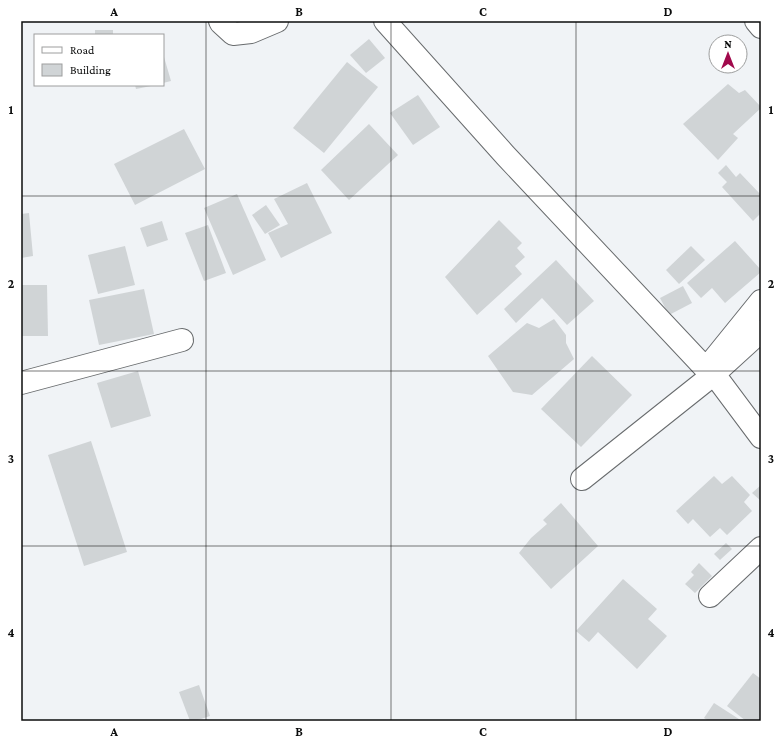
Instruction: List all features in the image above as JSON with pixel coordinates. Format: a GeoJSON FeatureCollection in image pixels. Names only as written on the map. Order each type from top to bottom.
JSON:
{"type":"FeatureCollection","features":[{"type":"Feature","properties":{"kind":"street"},"geometry":{"type":"LineString","coordinates":[[220,21],[233,34],[252,32],[277,21]]}},
{"type":"Feature","properties":{"kind":"street"},"geometry":{"type":"LineString","coordinates":[[385,21],[505,155],[710,372],[761,437]]}},
{"type":"Feature","properties":{"kind":"street"},"geometry":{"type":"LineString","coordinates":[[756,21],[761,26]]}},
{"type":"Feature","properties":{"kind":"street"},"geometry":{"type":"LineString","coordinates":[[710,372],[761,300]]}},
{"type":"Feature","properties":{"kind":"street"},"geometry":{"type":"LineString","coordinates":[[582,479],[761,331]]}},
{"type":"Feature","properties":{"kind":"street"},"geometry":{"type":"LineString","coordinates":[[21,383],[182,340]]}},
{"type":"Feature","properties":{"kind":"street"},"geometry":{"type":"LineString","coordinates":[[710,596],[761,548]]}},
{"type":"Feature","properties":{"kind":"building"},"geometry":{"type":"Polygon","coordinates":[[[95,30],[113,30],[113,34],[95,34],[95,30]]]}},
{"type":"Feature","properties":{"kind":"building"},"geometry":{"type":"Polygon","coordinates":[[[369,39],[385,58],[366,73],[350,55],[369,39]]]}},
{"type":"Feature","properties":{"kind":"building"},"geometry":{"type":"Polygon","coordinates":[[[164,57],[171,81],[164,83],[164,57]]]}},
{"type":"Feature","properties":{"kind":"building"},"geometry":{"type":"Polygon","coordinates":[[[347,62],[378,87],[324,153],[293,128],[347,62]]]}},
{"type":"Feature","properties":{"kind":"building"},"geometry":{"type":"Polygon","coordinates":[[[728,84],[739,93],[745,90],[761,108],[733,134],[738,138],[718,160],[683,124],[728,84]]]}},
{"type":"Feature","properties":{"kind":"building"},"geometry":{"type":"Polygon","coordinates":[[[135,86],[151,86],[136,89],[135,86]]]}},
{"type":"Feature","properties":{"kind":"building"},"geometry":{"type":"Polygon","coordinates":[[[418,95],[440,127],[413,145],[390,113],[418,95]]]}},
{"type":"Feature","properties":{"kind":"building"},"geometry":{"type":"Polygon","coordinates":[[[369,124],[398,155],[349,200],[321,170],[369,124]]]}},
{"type":"Feature","properties":{"kind":"building"},"geometry":{"type":"Polygon","coordinates":[[[184,129],[205,169],[135,205],[114,164],[184,129]]]}},
{"type":"Feature","properties":{"kind":"building"},"geometry":{"type":"Polygon","coordinates":[[[726,165],[736,177],[740,173],[761,195],[761,213],[753,221],[722,187],[727,182],[718,173],[726,165]]]}},
{"type":"Feature","properties":{"kind":"building"},"geometry":{"type":"Polygon","coordinates":[[[307,183],[332,233],[281,258],[268,233],[288,224],[274,199],[307,183]]]}},
{"type":"Feature","properties":{"kind":"building"},"geometry":{"type":"Polygon","coordinates":[[[237,194],[266,260],[233,275],[204,208],[237,194]]]}},
{"type":"Feature","properties":{"kind":"building"},"geometry":{"type":"Polygon","coordinates":[[[266,205],[280,225],[265,234],[252,215],[266,205]]]}},
{"type":"Feature","properties":{"kind":"building"},"geometry":{"type":"Polygon","coordinates":[[[29,213],[33,256],[21,258],[21,214],[29,213]]]}},
{"type":"Feature","properties":{"kind":"building"},"geometry":{"type":"Polygon","coordinates":[[[499,220],[522,243],[517,248],[525,257],[515,266],[522,274],[477,315],[445,277],[499,220]]]}},
{"type":"Feature","properties":{"kind":"building"},"geometry":{"type":"Polygon","coordinates":[[[162,221],[168,240],[147,247],[140,228],[162,221]]]}},
{"type":"Feature","properties":{"kind":"building"},"geometry":{"type":"Polygon","coordinates":[[[208,225],[226,273],[204,281],[185,233],[208,225]]]}},
{"type":"Feature","properties":{"kind":"building"},"geometry":{"type":"Polygon","coordinates":[[[735,241],[761,270],[761,272],[725,303],[712,288],[701,298],[687,283],[735,241]]]}},
{"type":"Feature","properties":{"kind":"building"},"geometry":{"type":"Polygon","coordinates":[[[125,246],[135,285],[98,294],[88,255],[125,246]]]}},
{"type":"Feature","properties":{"kind":"building"},"geometry":{"type":"Polygon","coordinates":[[[691,246],[705,260],[679,284],[666,270],[691,246]]]}},
{"type":"Feature","properties":{"kind":"building"},"geometry":{"type":"Polygon","coordinates":[[[556,260],[594,301],[567,325],[542,298],[516,323],[504,309],[556,260]]]}},
{"type":"Feature","properties":{"kind":"building"},"geometry":{"type":"Polygon","coordinates":[[[21,285],[47,285],[48,336],[21,336],[21,285]]]}},
{"type":"Feature","properties":{"kind":"building"},"geometry":{"type":"Polygon","coordinates":[[[683,286],[692,303],[669,315],[660,298],[683,286]]]}},
{"type":"Feature","properties":{"kind":"building"},"geometry":{"type":"Polygon","coordinates":[[[144,289],[154,334],[99,345],[89,300],[144,289]]]}},
{"type":"Feature","properties":{"kind":"building"},"geometry":{"type":"Polygon","coordinates":[[[554,319],[566,335],[566,343],[574,359],[532,395],[513,392],[488,356],[527,323],[539,328],[554,319]]]}},
{"type":"Feature","properties":{"kind":"building"},"geometry":{"type":"Polygon","coordinates":[[[592,356],[632,395],[581,447],[541,409],[592,356]]]}},
{"type":"Feature","properties":{"kind":"building"},"geometry":{"type":"Polygon","coordinates":[[[138,371],[151,416],[111,428],[97,383],[138,371]]]}},
{"type":"Feature","properties":{"kind":"building"},"geometry":{"type":"Polygon","coordinates":[[[91,441],[127,552],[84,566],[48,455],[91,441]]]}},
{"type":"Feature","properties":{"kind":"building"},"geometry":{"type":"Polygon","coordinates":[[[714,476],[722,484],[732,476],[750,495],[744,502],[752,511],[727,535],[720,528],[710,537],[693,519],[688,524],[676,511],[714,476]]]}},
{"type":"Feature","properties":{"kind":"building"},"geometry":{"type":"Polygon","coordinates":[[[761,485],[761,501],[752,493],[761,485]]]}},
{"type":"Feature","properties":{"kind":"building"},"geometry":{"type":"Polygon","coordinates":[[[561,503],[598,546],[551,589],[519,553],[531,538],[547,524],[543,520],[561,503]]]}},
{"type":"Feature","properties":{"kind":"building"},"geometry":{"type":"Polygon","coordinates":[[[726,543],[732,549],[720,560],[714,554],[726,543]]]}},
{"type":"Feature","properties":{"kind":"building"},"geometry":{"type":"Polygon","coordinates":[[[699,563],[712,576],[695,593],[685,584],[694,575],[691,572],[699,563]]]}},
{"type":"Feature","properties":{"kind":"building"},"geometry":{"type":"Polygon","coordinates":[[[623,579],[657,609],[648,619],[667,636],[637,669],[598,632],[589,642],[576,631],[623,579]]]}},
{"type":"Feature","properties":{"kind":"building"},"geometry":{"type":"Polygon","coordinates":[[[753,673],[761,679],[761,721],[746,721],[727,706],[753,673]]]}},
{"type":"Feature","properties":{"kind":"building"},"geometry":{"type":"Polygon","coordinates":[[[199,685],[210,716],[195,721],[190,721],[179,692],[199,685]]]}},
{"type":"Feature","properties":{"kind":"building"},"geometry":{"type":"Polygon","coordinates":[[[714,703],[742,721],[709,721],[704,718],[714,703]]]}}]}
